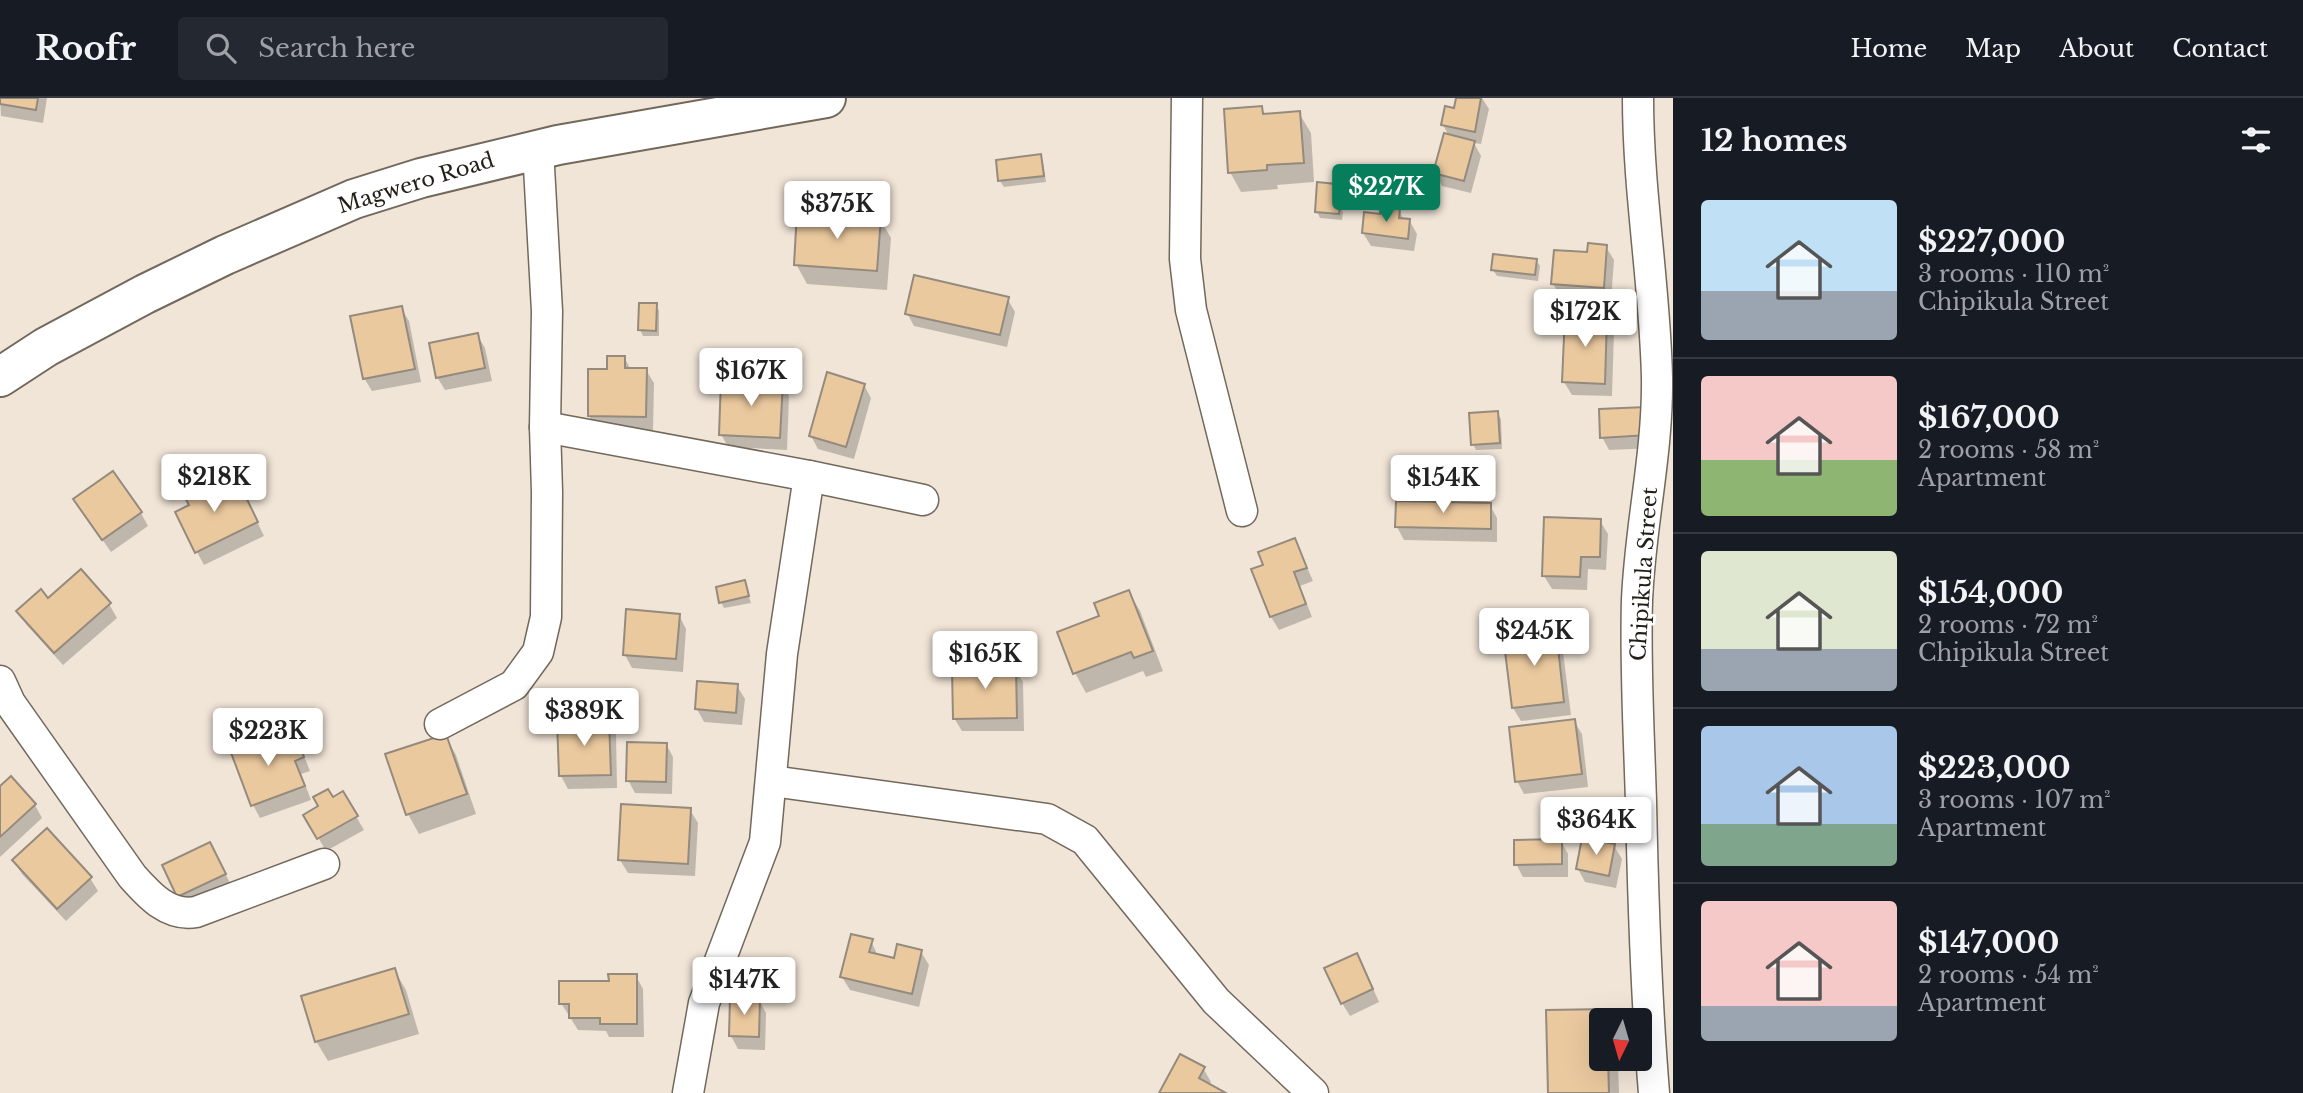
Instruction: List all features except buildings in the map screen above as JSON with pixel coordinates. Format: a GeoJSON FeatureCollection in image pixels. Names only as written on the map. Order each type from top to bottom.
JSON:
{"type":"FeatureCollection","features":[{"type":"Feature","properties":{"kind":"street","name":"Magwero Road"},"geometry":{"type":"LineString","coordinates":[[0,377],[46,347],[145,294],[225,255],[354,199],[421,178],[538,149],[826,98]]}},
{"type":"Feature","properties":{"kind":"street"},"geometry":{"type":"LineString","coordinates":[[1187,98],[1185,259],[1191,310],[1242,511]]}},
{"type":"Feature","properties":{"kind":"street","name":"Chipikula Street"},"geometry":{"type":"LineString","coordinates":[[1639,98],[1640,168],[1657,377],[1655,445],[1643,528],[1637,597],[1636,662],[1644,935],[1654,1093]]}},
{"type":"Feature","properties":{"kind":"street"},"geometry":{"type":"LineString","coordinates":[[440,724],[514,685],[538,652],[546,617],[547,311],[538,149]]}},
{"type":"Feature","properties":{"kind":"street"},"geometry":{"type":"LineString","coordinates":[[545,427],[923,500]]}},
{"type":"Feature","properties":{"kind":"street"},"geometry":{"type":"LineString","coordinates":[[688,1093],[704,1003],[765,842],[782,654],[809,476]]}},
{"type":"Feature","properties":{"kind":"street"},"geometry":{"type":"LineString","coordinates":[[0,681],[10,704],[132,876],[164,906],[181,913],[196,912],[324,864]]}},
{"type":"Feature","properties":{"kind":"street"},"geometry":{"type":"LineString","coordinates":[[772,781],[1047,819],[1085,840],[1216,1001],[1313,1093]]}}]}
